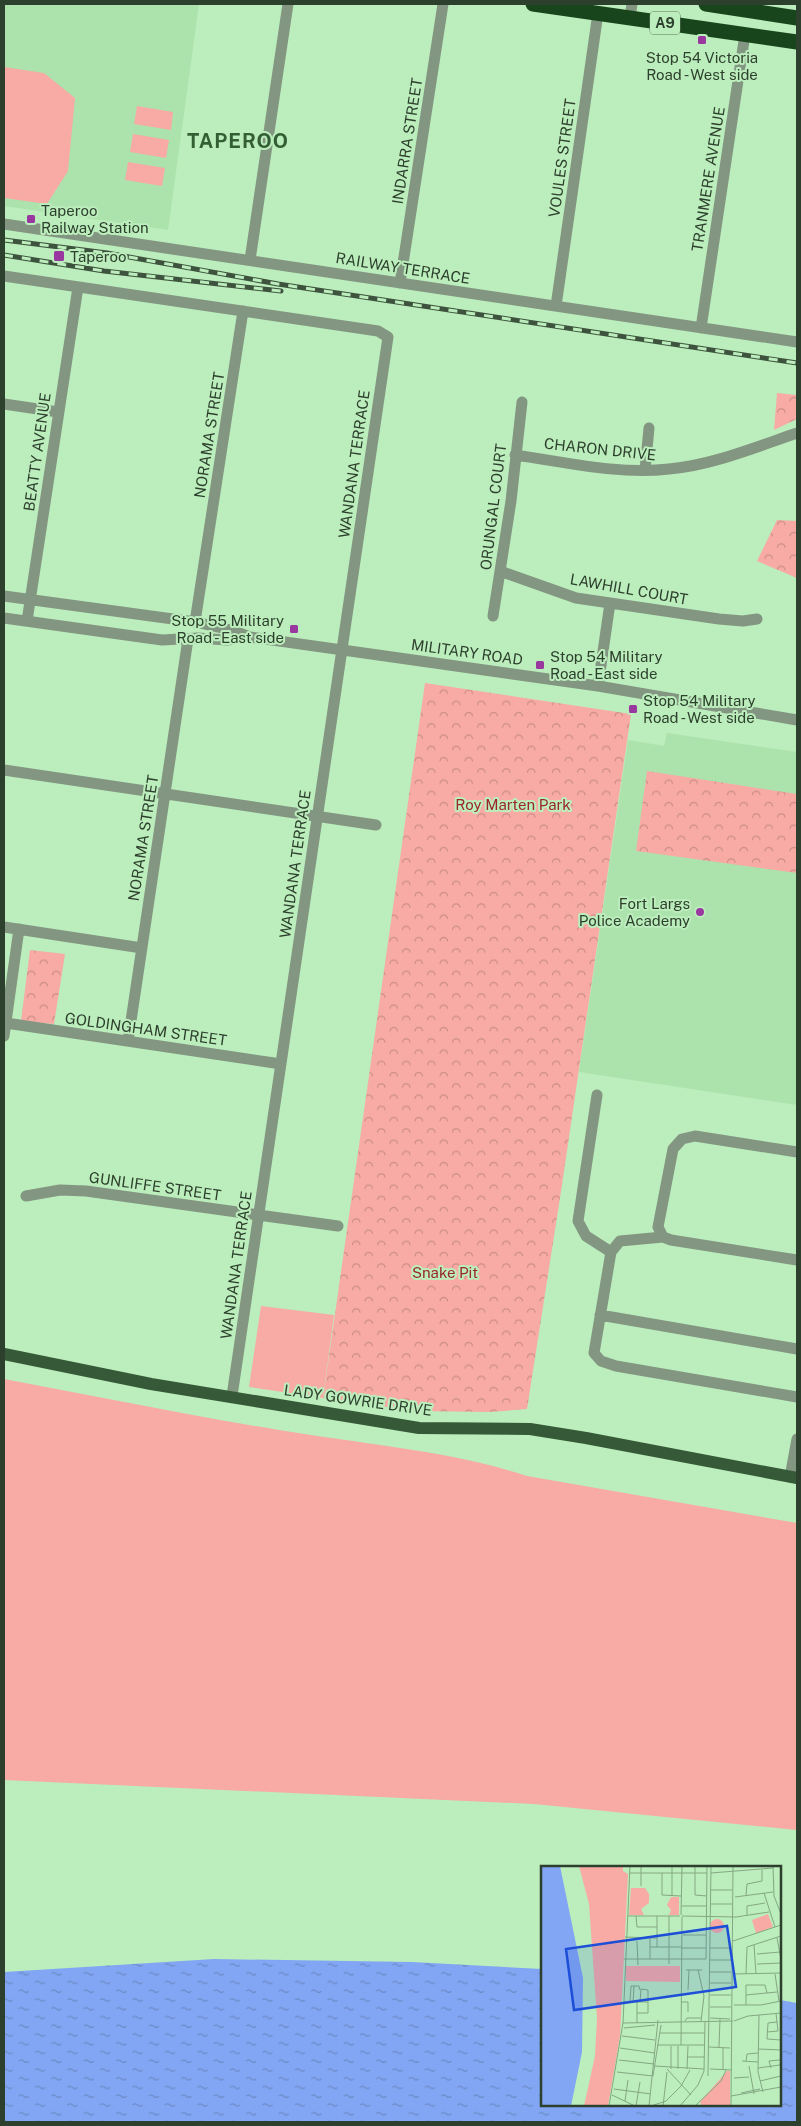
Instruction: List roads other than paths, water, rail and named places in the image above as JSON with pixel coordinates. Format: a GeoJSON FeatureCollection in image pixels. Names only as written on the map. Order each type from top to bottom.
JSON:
{"type":"FeatureCollection","features":[{"type":"Feature","properties":{"kind":"highway","name":"A9"},"geometry":{"type":"LineString","coordinates":[[533,4],[598,13],[631,11],[797,42]]}},
{"type":"Feature","properties":{"kind":"highway"},"geometry":{"type":"LineString","coordinates":[[706,4],[797,18]]}},
{"type":"Feature","properties":{"kind":"main road","name":"LADY GOWRIE DRIVE"},"geometry":{"type":"LineString","coordinates":[[4,1354],[151,1384],[419,1428],[530,1429],[793,1478]]}},
{"type":"Feature","properties":{"kind":"street"},"geometry":{"type":"LineString","coordinates":[[250,260],[288,4]]}},
{"type":"Feature","properties":{"kind":"street","name":"INDARRA STREET"},"geometry":{"type":"LineString","coordinates":[[400,283],[443,4]]}},
{"type":"Feature","properties":{"kind":"street","name":"VOULES STREET"},"geometry":{"type":"LineString","coordinates":[[556,306],[598,13]]}},
{"type":"Feature","properties":{"kind":"street","name":"TRANMERE AVENUE"},"geometry":{"type":"LineString","coordinates":[[701,328],[746,34]]}},
{"type":"Feature","properties":{"kind":"street","name":"RAILWAY TERRACE"},"geometry":{"type":"LineString","coordinates":[[4,224],[797,342]]}},
{"type":"Feature","properties":{"kind":"street"},"geometry":{"type":"LineString","coordinates":[[4,276],[243,311]]}},
{"type":"Feature","properties":{"kind":"street","name":"BEATTY AVENUE"},"geometry":{"type":"LineString","coordinates":[[27,621],[78,287]]}},
{"type":"Feature","properties":{"kind":"street","name":"WANDANA TERRACE"},"geometry":{"type":"LineString","coordinates":[[232,1396],[388,337],[378,331],[243,311]]}},
{"type":"Feature","properties":{"kind":"street","name":"NORAMA STREET"},"geometry":{"type":"LineString","coordinates":[[195,622],[243,311]]}},
{"type":"Feature","properties":{"kind":"street","name":"ORUNGAL COURT"},"geometry":{"type":"LineString","coordinates":[[493,616],[511,501],[522,402]]}},
{"type":"Feature","properties":{"kind":"street"},"geometry":{"type":"LineString","coordinates":[[4,404],[58,412]]}},
{"type":"Feature","properties":{"kind":"street"},"geometry":{"type":"LineString","coordinates":[[645,470],[649,428]]}},
{"type":"Feature","properties":{"kind":"street","name":"CHARON DRIVE"},"geometry":{"type":"LineString","coordinates":[[515,455],[645,470],[686,467],[726,457],[797,433]]}},
{"type":"Feature","properties":{"kind":"street","name":"LAWHILL COURT"},"geometry":{"type":"LineString","coordinates":[[500,571],[576,598],[719,619],[742,621],[757,619]]}},
{"type":"Feature","properties":{"kind":"street","name":"MILITARY ROAD"},"geometry":{"type":"LineString","coordinates":[[4,596],[195,622],[250,636],[598,686],[797,720]]}},
{"type":"Feature","properties":{"kind":"street"},"geometry":{"type":"LineString","coordinates":[[598,686],[610,602]]}},
{"type":"Feature","properties":{"kind":"street","name":"MILITARY ROAD"},"geometry":{"type":"LineString","coordinates":[[4,618],[162,640],[227,640],[250,636]]}},
{"type":"Feature","properties":{"kind":"street","name":"NORAMA STREET"},"geometry":{"type":"LineString","coordinates":[[128,1041],[188,639]]}},
{"type":"Feature","properties":{"kind":"street"},"geometry":{"type":"LineString","coordinates":[[4,770],[376,825]]}},
{"type":"Feature","properties":{"kind":"street"},"geometry":{"type":"LineString","coordinates":[[4,927],[142,948]]}},
{"type":"Feature","properties":{"kind":"street"},"geometry":{"type":"LineString","coordinates":[[4,1036],[19,929]]}},
{"type":"Feature","properties":{"kind":"street","name":"GOLDINGHAM STREET"},"geometry":{"type":"LineString","coordinates":[[6,1023],[281,1064]]}},
{"type":"Feature","properties":{"kind":"street"},"geometry":{"type":"LineString","coordinates":[[597,1095],[578,1221],[586,1236],[611,1252]]}},
{"type":"Feature","properties":{"kind":"street"},"geometry":{"type":"LineString","coordinates":[[663,1237],[658,1227],[673,1149],[682,1139],[695,1136],[797,1152]]}},
{"type":"Feature","properties":{"kind":"street","name":"GUNLIFFE STREET"},"geometry":{"type":"LineString","coordinates":[[26,1196],[60,1190],[86,1191],[338,1226]]}},
{"type":"Feature","properties":{"kind":"street"},"geometry":{"type":"LineString","coordinates":[[797,1260],[671,1240],[663,1237],[620,1241],[611,1252],[594,1354],[601,1361],[616,1366],[797,1397]]}},
{"type":"Feature","properties":{"kind":"street"},"geometry":{"type":"LineString","coordinates":[[600,1315],[797,1349]]}},
{"type":"Feature","properties":{"kind":"street"},"geometry":{"type":"LineString","coordinates":[[793,1478],[797,1439]]}},
{"type":"Feature","properties":{"kind":"water"},"geometry":{"type":"Polygon","coordinates":[[[214,1959],[412,1962],[541,1969],[541,2106],[781,2106],[781,2000],[797,2003],[797,2122],[4,2122],[4,1972],[214,1959]]]}},
{"type":"Feature","properties":{"kind":"railway"},"geometry":{"type":"LineString","coordinates":[[4,240],[107,253],[278,284],[797,363]]}},
{"type":"Feature","properties":{"kind":"railway"},"geometry":{"type":"LineString","coordinates":[[4,255],[104,271],[281,291]]}},
{"type":"Feature","properties":{"kind":"place","name":"Stop 54 Victoria Road - West side"},"geometry":{"type":"Point","coordinates":[702,40]}},
{"type":"Feature","properties":{"kind":"place","name":"Taperoo Railway Station"},"geometry":{"type":"Point","coordinates":[31,219]}},
{"type":"Feature","properties":{"kind":"place","name":"Taperoo"},"geometry":{"type":"Point","coordinates":[59,256]}},
{"type":"Feature","properties":{"kind":"place","name":"Stop 55 Military Road - East side"},"geometry":{"type":"Point","coordinates":[294,629]}},
{"type":"Feature","properties":{"kind":"place","name":"Stop 54 Military Road - East side"},"geometry":{"type":"Point","coordinates":[540,665]}},
{"type":"Feature","properties":{"kind":"place","name":"Stop 54 Military Road - West side"},"geometry":{"type":"Point","coordinates":[633,709]}},
{"type":"Feature","properties":{"kind":"place","name":"Fort Largs Police Academy"},"geometry":{"type":"Point","coordinates":[700,912]}},
{"type":"Feature","properties":{"kind":"district","name":"TAPEROO"},"geometry":{"type":"Point","coordinates":[238,141]}},
{"type":"Feature","properties":{"kind":"park label","name":"Roy Marten Park"},"geometry":{"type":"Point","coordinates":[513,804]}},
{"type":"Feature","properties":{"kind":"park label","name":"Snake Pit"},"geometry":{"type":"Point","coordinates":[445,1272]}}]}
